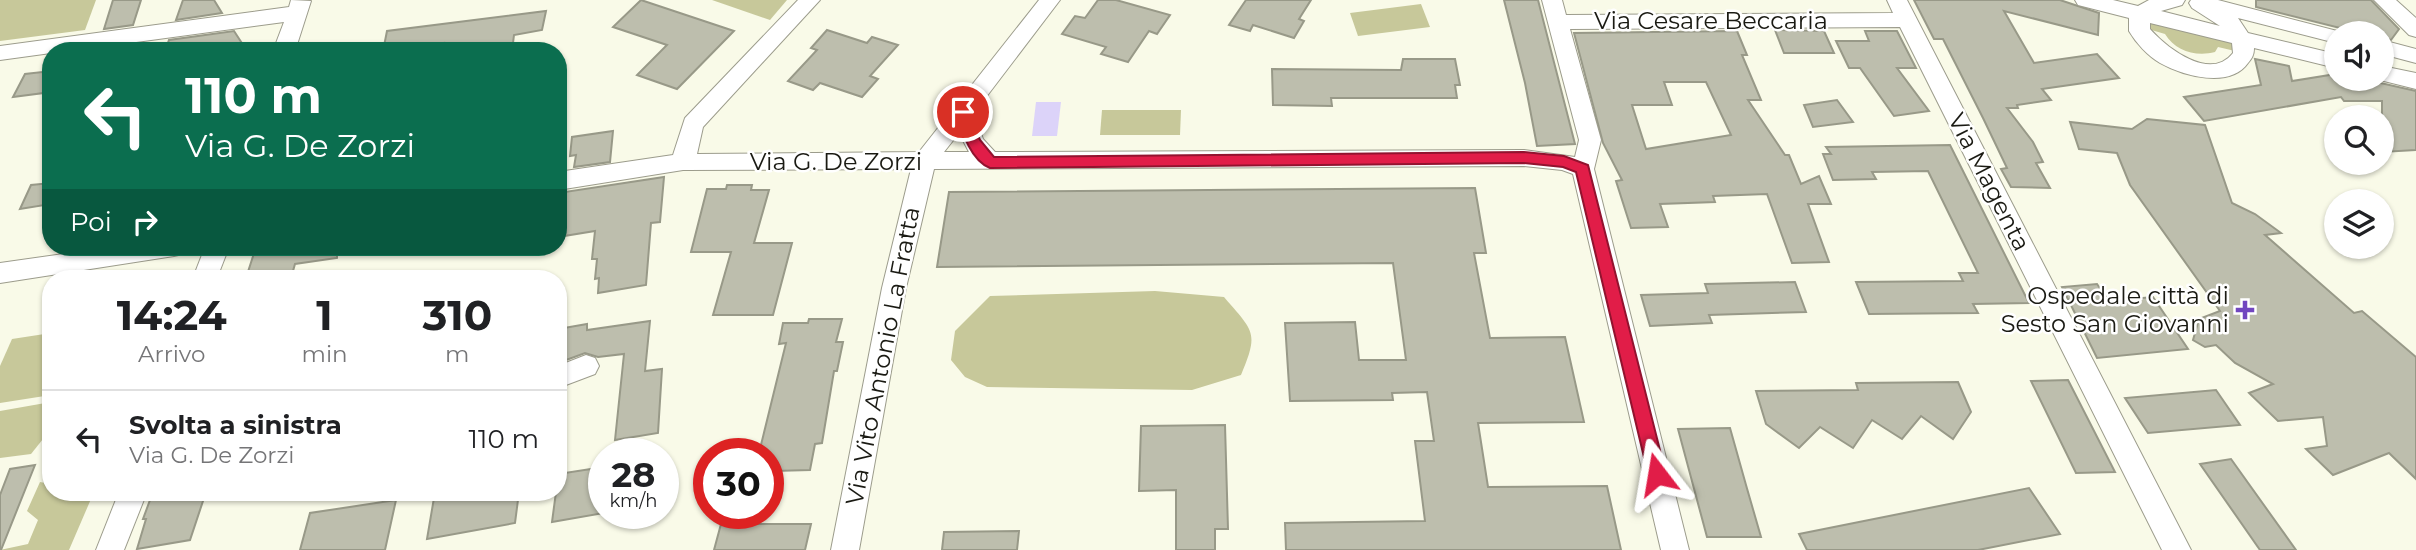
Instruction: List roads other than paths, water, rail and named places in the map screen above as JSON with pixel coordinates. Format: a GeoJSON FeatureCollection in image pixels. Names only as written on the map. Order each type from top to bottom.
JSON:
{"type":"FeatureCollection","features":[{"type":"Feature","properties":{"kind":"street"},"geometry":{"type":"LineString","coordinates":[[683,162],[693,124],[810,0]]}},
{"type":"Feature","properties":{"kind":"street"},"geometry":{"type":"LineString","coordinates":[[924,162],[1050,0]]}},
{"type":"Feature","properties":{"kind":"street"},"geometry":{"type":"LineString","coordinates":[[1552,0],[1590,140],[1583,169],[1675,550]]}},
{"type":"Feature","properties":{"kind":"street"},"geometry":{"type":"LineString","coordinates":[[2085,0],[2324,58]]}},
{"type":"Feature","properties":{"kind":"street"},"geometry":{"type":"LineString","coordinates":[[2140,14],[2160,3],[2175,0]]}},
{"type":"Feature","properties":{"kind":"street"},"geometry":{"type":"LineString","coordinates":[[2384,0],[2416,30]]}},
{"type":"Feature","properties":{"kind":"street"},"geometry":{"type":"LineString","coordinates":[[2140,14],[2139,31],[2162,55],[2183,65],[2229,68],[2236,64],[2244,53],[2243,37],[2231,23],[2201,2]]}},
{"type":"Feature","properties":{"kind":"street"},"geometry":{"type":"LineString","coordinates":[[2201,2],[2324,33]]}},
{"type":"Feature","properties":{"kind":"street"},"geometry":{"type":"LineString","coordinates":[[80,42],[299,6],[287,42]]}},
{"type":"Feature","properties":{"kind":"street","name":"Via Cesare Beccaria"},"geometry":{"type":"LineString","coordinates":[[1558,22],[1902,10]]}},
{"type":"Feature","properties":{"kind":"street","name":"Via Magenta"},"geometry":{"type":"LineString","coordinates":[[1902,10],[2177,550]]}},
{"type":"Feature","properties":{"kind":"street"},"geometry":{"type":"LineString","coordinates":[[0,52],[42,47]]}},
{"type":"Feature","properties":{"kind":"street"},"geometry":{"type":"LineString","coordinates":[[2394,50],[2416,56]]}},
{"type":"Feature","properties":{"kind":"street"},"geometry":{"type":"LineString","coordinates":[[2394,75],[2416,81]]}},
{"type":"Feature","properties":{"kind":"street"},"geometry":{"type":"LineString","coordinates":[[963,112],[974,142],[990,162]]}},
{"type":"Feature","properties":{"kind":"street","name":"Via G. De Zorzi"},"geometry":{"type":"LineString","coordinates":[[567,180],[683,162],[1524,158],[1564,162],[1583,169]]}},
{"type":"Feature","properties":{"kind":"street","name":"Via Vito Antonio La Fratta"},"geometry":{"type":"LineString","coordinates":[[845,550],[894,288],[924,162]]}},
{"type":"Feature","properties":{"kind":"street"},"geometry":{"type":"LineString","coordinates":[[0,273],[114,256]]}},
{"type":"Feature","properties":{"kind":"street"},"geometry":{"type":"LineString","coordinates":[[567,373],[586,366]]}},
{"type":"Feature","properties":{"kind":"street"},"geometry":{"type":"LineString","coordinates":[[110,550],[130,501]]}},
{"type":"Feature","properties":{"kind":"place","name":"Ospedale città di Sesto San Giovanni"},"geometry":{"type":"Point","coordinates":[2245,310]}}]}
